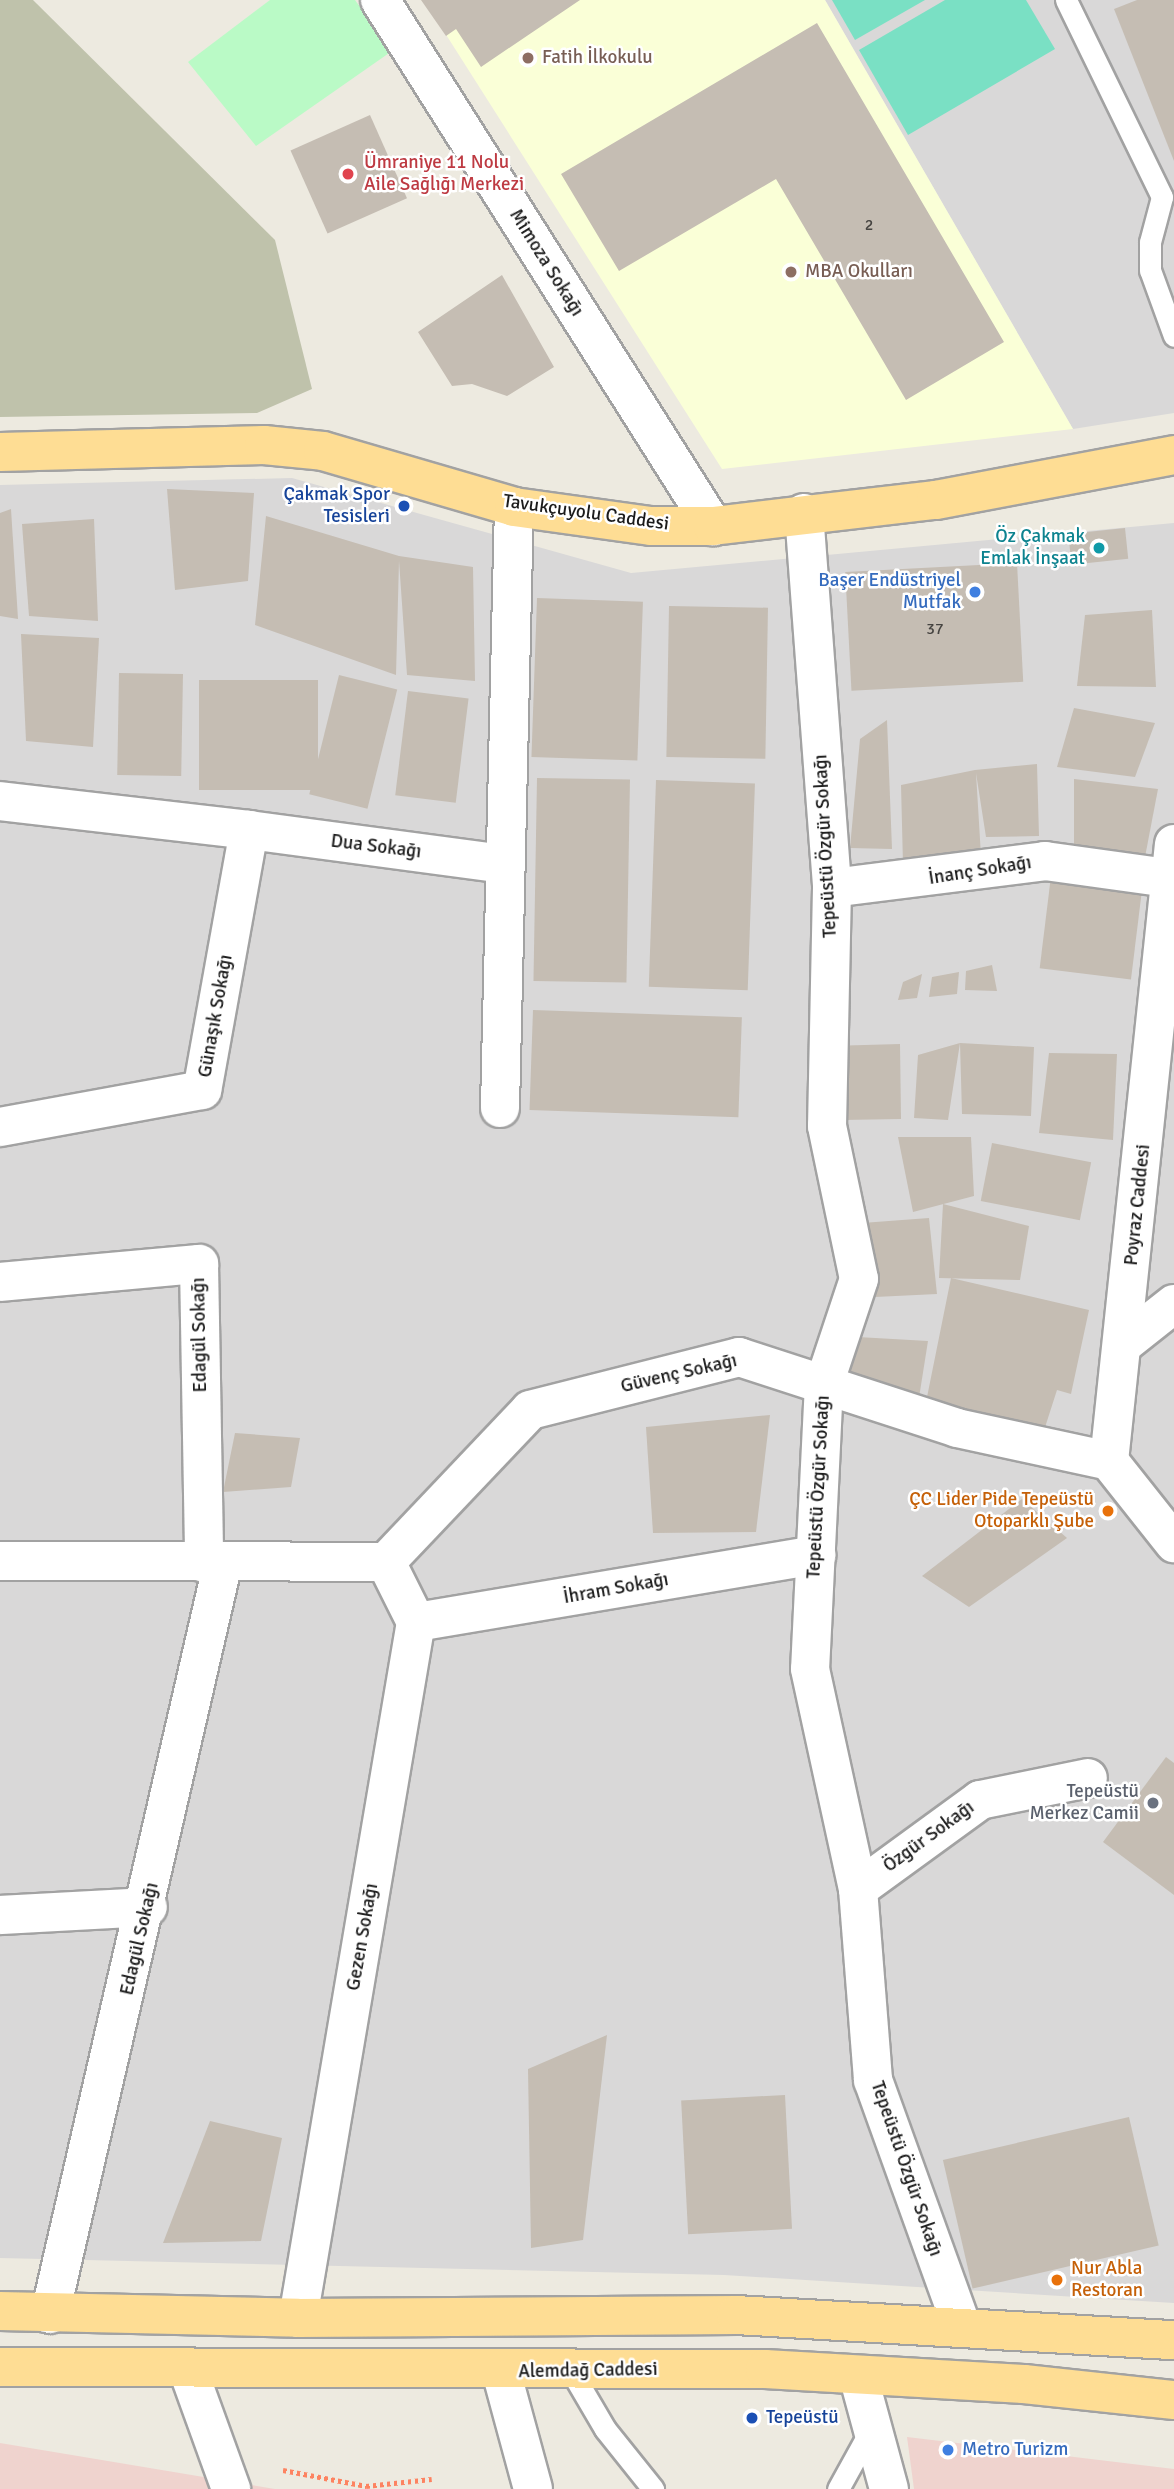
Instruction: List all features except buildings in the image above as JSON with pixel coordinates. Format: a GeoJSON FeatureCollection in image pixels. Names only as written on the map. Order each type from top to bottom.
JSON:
{"type":"FeatureCollection","features":[{"type":"Feature","properties":{"kind":"main road","name":"Tavukçuyolu Caddesi"},"geometry":{"type":"LineString","coordinates":[[0,452],[264,445],[323,451],[514,506],[651,526],[713,526],[804,513],[936,500],[1174,455]]}},
{"type":"Feature","properties":{"kind":"main road"},"geometry":{"type":"LineString","coordinates":[[0,2311],[298,2318],[736,2315],[961,2325],[1174,2340]]}},
{"type":"Feature","properties":{"kind":"main road","name":"Alemdağ Caddesi"},"geometry":{"type":"LineString","coordinates":[[0,2367],[501,2371],[765,2369],[1174,2400]]}},
{"type":"Feature","properties":{"kind":"street","name":"Mimoza Sokağı"},"geometry":{"type":"LineString","coordinates":[[380,0],[713,526]]}},
{"type":"Feature","properties":{"kind":"street"},"geometry":{"type":"LineString","coordinates":[[500,1108],[504,864],[510,819],[514,506]]}},
{"type":"Feature","properties":{"kind":"street","name":"Tepeüstü Özgür Sokağı"},"geometry":{"type":"LineString","coordinates":[[804,513],[832,888],[827,1126],[859,1279],[824,1384],[810,1669],[858,1889],[873,2081],[961,2325]]}},
{"type":"Feature","properties":{"kind":"street"},"geometry":{"type":"LineString","coordinates":[[0,801],[199,820],[249,830]]}},
{"type":"Feature","properties":{"kind":"street","name":"Dua Sokağı"},"geometry":{"type":"LineString","coordinates":[[249,830],[504,864]]}},
{"type":"Feature","properties":{"kind":"street","name":"Günaşık Sokağı"},"geometry":{"type":"LineString","coordinates":[[0,1127],[202,1090],[249,830]]}},
{"type":"Feature","properties":{"kind":"street","name":"İnanç Sokağı"},"geometry":{"type":"LineString","coordinates":[[832,888],[1045,861],[1171,861]]}},
{"type":"Feature","properties":{"kind":"street","name":"Poyraz Caddesi"},"geometry":{"type":"LineString","coordinates":[[1109,1461],[1171,861]]}},
{"type":"Feature","properties":{"kind":"street","name":"Edagül Sokağı"},"geometry":{"type":"LineString","coordinates":[[0,1282],[199,1264],[213,1562],[148,1907],[50,2314]]}},
{"type":"Feature","properties":{"kind":"street"},"geometry":{"type":"LineString","coordinates":[[1122,1345],[1174,1304]]}},
{"type":"Feature","properties":{"kind":"street","name":"Güvenç Sokağı"},"geometry":{"type":"LineString","coordinates":[[386,1562],[530,1410],[739,1356],[957,1428],[1109,1461]]}},
{"type":"Feature","properties":{"kind":"street"},"geometry":{"type":"LineString","coordinates":[[1109,1461],[1174,1543]]}},
{"type":"Feature","properties":{"kind":"street","name":"İhram Sokağı"},"geometry":{"type":"LineString","coordinates":[[416,1622],[816,1555]]}},
{"type":"Feature","properties":{"kind":"street"},"geometry":{"type":"LineString","coordinates":[[0,1562],[386,1562],[416,1622]]}},
{"type":"Feature","properties":{"kind":"street","name":"Gezen Sokağı"},"geometry":{"type":"LineString","coordinates":[[298,2318],[416,1622]]}},
{"type":"Feature","properties":{"kind":"street","name":"Özgür Sokağı"},"geometry":{"type":"LineString","coordinates":[[858,1889],[980,1800],[1087,1778]]}},
{"type":"Feature","properties":{"kind":"street"},"geometry":{"type":"LineString","coordinates":[[0,1914],[148,1907]]}},
{"type":"Feature","properties":{"kind":"street"},"geometry":{"type":"LineString","coordinates":[[188,2370],[231,2489]]}},
{"type":"Feature","properties":{"kind":"street"},"geometry":{"type":"LineString","coordinates":[[501,2371],[533,2489]]}},
{"type":"Feature","properties":{"kind":"street"},"geometry":{"type":"LineString","coordinates":[[858,2375],[870,2431],[889,2489]]}},
{"type":"Feature","properties":{"kind":"lane"},"geometry":{"type":"LineString","coordinates":[[1066,0],[1168,195],[1150,242],[1150,270],[1174,337]]}},
{"type":"Feature","properties":{"kind":"lane"},"geometry":{"type":"LineString","coordinates":[[571,2371],[605,2428],[653,2489]]}},
{"type":"Feature","properties":{"kind":"lane"},"geometry":{"type":"LineString","coordinates":[[838,2489],[870,2431]]}},
{"type":"Feature","properties":{"kind":"path"},"geometry":{"type":"LineString","coordinates":[[283,2470],[366,2486],[432,2479]]}},
{"type":"Feature","properties":{"kind":"shaded area"},"geometry":{"type":"Polygon","coordinates":[[[0,0],[33,0],[275,240],[312,389],[257,413],[0,417],[0,0]]]}},
{"type":"Feature","properties":{"kind":"shaded area","name":"MBA Okulları"},"geometry":{"type":"Polygon","coordinates":[[[424,0],[825,0],[1073,429],[722,469],[424,0]]]}},
{"type":"Feature","properties":{"kind":"shaded area"},"geometry":{"type":"Polygon","coordinates":[[[825,0],[1174,0],[1174,413],[1073,429],[825,0]]]}},
{"type":"Feature","properties":{"kind":"shaded area"},"geometry":{"type":"Polygon","coordinates":[[[292,478],[631,573],[1174,523],[1174,2303],[724,2275],[0,2258],[0,485],[292,478]]]}},
{"type":"Feature","properties":{"kind":"shaded area"},"geometry":{"type":"Polygon","coordinates":[[[907,2437],[1174,2469],[1174,2489],[914,2489],[907,2437]]]}},
{"type":"Feature","properties":{"kind":"shaded area"},"geometry":{"type":"Polygon","coordinates":[[[0,2443],[275,2489],[0,2489],[0,2443]]]}},
{"type":"Feature","properties":{"kind":"green space"},"geometry":{"type":"Polygon","coordinates":[[[270,0],[355,0],[392,51],[256,146],[188,62],[270,0]]]}},
{"type":"Feature","properties":{"kind":"green space"},"geometry":{"type":"Polygon","coordinates":[[[832,0],[925,0],[855,40],[832,0]]]}},
{"type":"Feature","properties":{"kind":"green space"},"geometry":{"type":"Polygon","coordinates":[[[945,0],[1026,0],[1055,49],[908,135],[859,50],[945,0]]]}},
{"type":"Feature","properties":{"kind":"place","name":"Fatih İlkokulu"},"geometry":{"type":"Point","coordinates":[528,58]}},
{"type":"Feature","properties":{"kind":"place","name":"Ümraniye 11 Nolu Aile Sağlığı Merkezi"},"geometry":{"type":"Point","coordinates":[348,174]}},
{"type":"Feature","properties":{"kind":"place","name":"MBA Okulları"},"geometry":{"type":"Point","coordinates":[791,272]}},
{"type":"Feature","properties":{"kind":"place","name":"Çakmak Spor Tesisleri"},"geometry":{"type":"Point","coordinates":[404,506]}},
{"type":"Feature","properties":{"kind":"place","name":"Öz Çakmak Emlak İnşaat"},"geometry":{"type":"Point","coordinates":[1099,548]}},
{"type":"Feature","properties":{"kind":"place","name":"Başer Endüstriyel Mutfak"},"geometry":{"type":"Point","coordinates":[975,592]}},
{"type":"Feature","properties":{"kind":"place","name":"ÇC Lider Pide Tepeüstü Otoparklı Şube"},"geometry":{"type":"Point","coordinates":[1108,1511]}},
{"type":"Feature","properties":{"kind":"place","name":"Tepeüstü Merkez Camii"},"geometry":{"type":"Point","coordinates":[1153,1803]}},
{"type":"Feature","properties":{"kind":"place","name":"Nur Abla Restoran"},"geometry":{"type":"Point","coordinates":[1057,2280]}},
{"type":"Feature","properties":{"kind":"place","name":"Tepeüstü"},"geometry":{"type":"Point","coordinates":[752,2418]}},
{"type":"Feature","properties":{"kind":"place","name":"Metro Turizm"},"geometry":{"type":"Point","coordinates":[948,2450]}}]}
